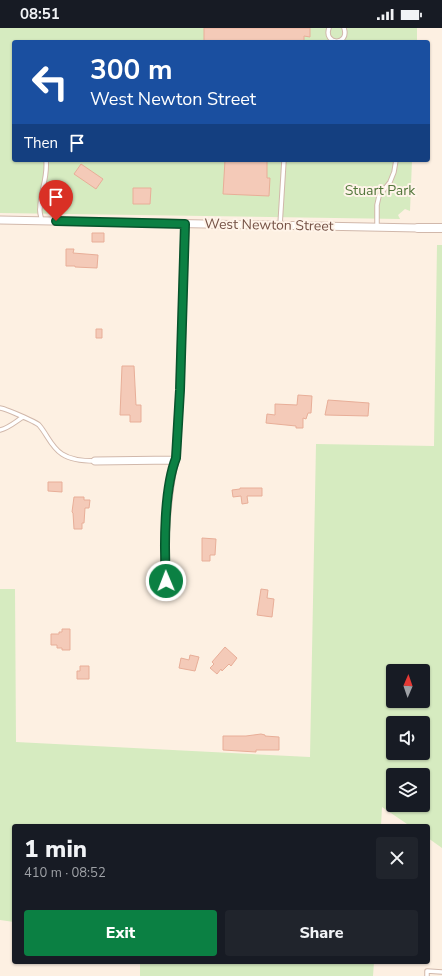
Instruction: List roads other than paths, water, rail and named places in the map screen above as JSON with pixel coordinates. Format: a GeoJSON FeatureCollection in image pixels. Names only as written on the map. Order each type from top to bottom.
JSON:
{"type":"FeatureCollection","features":[{"type":"Feature","properties":{"kind":"street","name":"West Newton Street"},"geometry":{"type":"LineString","coordinates":[[0,220],[442,228]]}},
{"type":"Feature","properties":{"kind":"street"},"geometry":{"type":"LineString","coordinates":[[169,587],[166,581],[165,566],[167,519],[170,482],[175,460],[180,390],[185,224]]}},
{"type":"Feature","properties":{"kind":"street"},"geometry":{"type":"LineString","coordinates":[[95,461],[175,460]]}},
{"type":"Feature","properties":{"kind":"lane"},"geometry":{"type":"LineString","coordinates":[[328,28],[328,35],[332,40]]}},
{"type":"Feature","properties":{"kind":"lane"},"geometry":{"type":"LineString","coordinates":[[341,40],[345,34],[344,28]]}},
{"type":"Feature","properties":{"kind":"lane"},"geometry":{"type":"LineString","coordinates":[[42,221],[40,209],[47,168],[46,162]]}},
{"type":"Feature","properties":{"kind":"lane"},"geometry":{"type":"LineString","coordinates":[[280,226],[284,162]]}},
{"type":"Feature","properties":{"kind":"lane"},"geometry":{"type":"LineString","coordinates":[[377,228],[377,205],[379,196],[390,182],[396,162]]}},
{"type":"Feature","properties":{"kind":"lane"},"geometry":{"type":"LineString","coordinates":[[0,408],[39,425],[60,453],[69,458],[95,461]]}},
{"type":"Feature","properties":{"kind":"lane"},"geometry":{"type":"LineString","coordinates":[[0,430],[9,427],[23,418]]}},
{"type":"Feature","properties":{"kind":"lane"},"geometry":{"type":"LineString","coordinates":[[427,976],[427,971],[442,972]]}},
{"type":"Feature","properties":{"kind":"park label","name":"Stuart Park"},"geometry":{"type":"Point","coordinates":[380,190]}}]}
